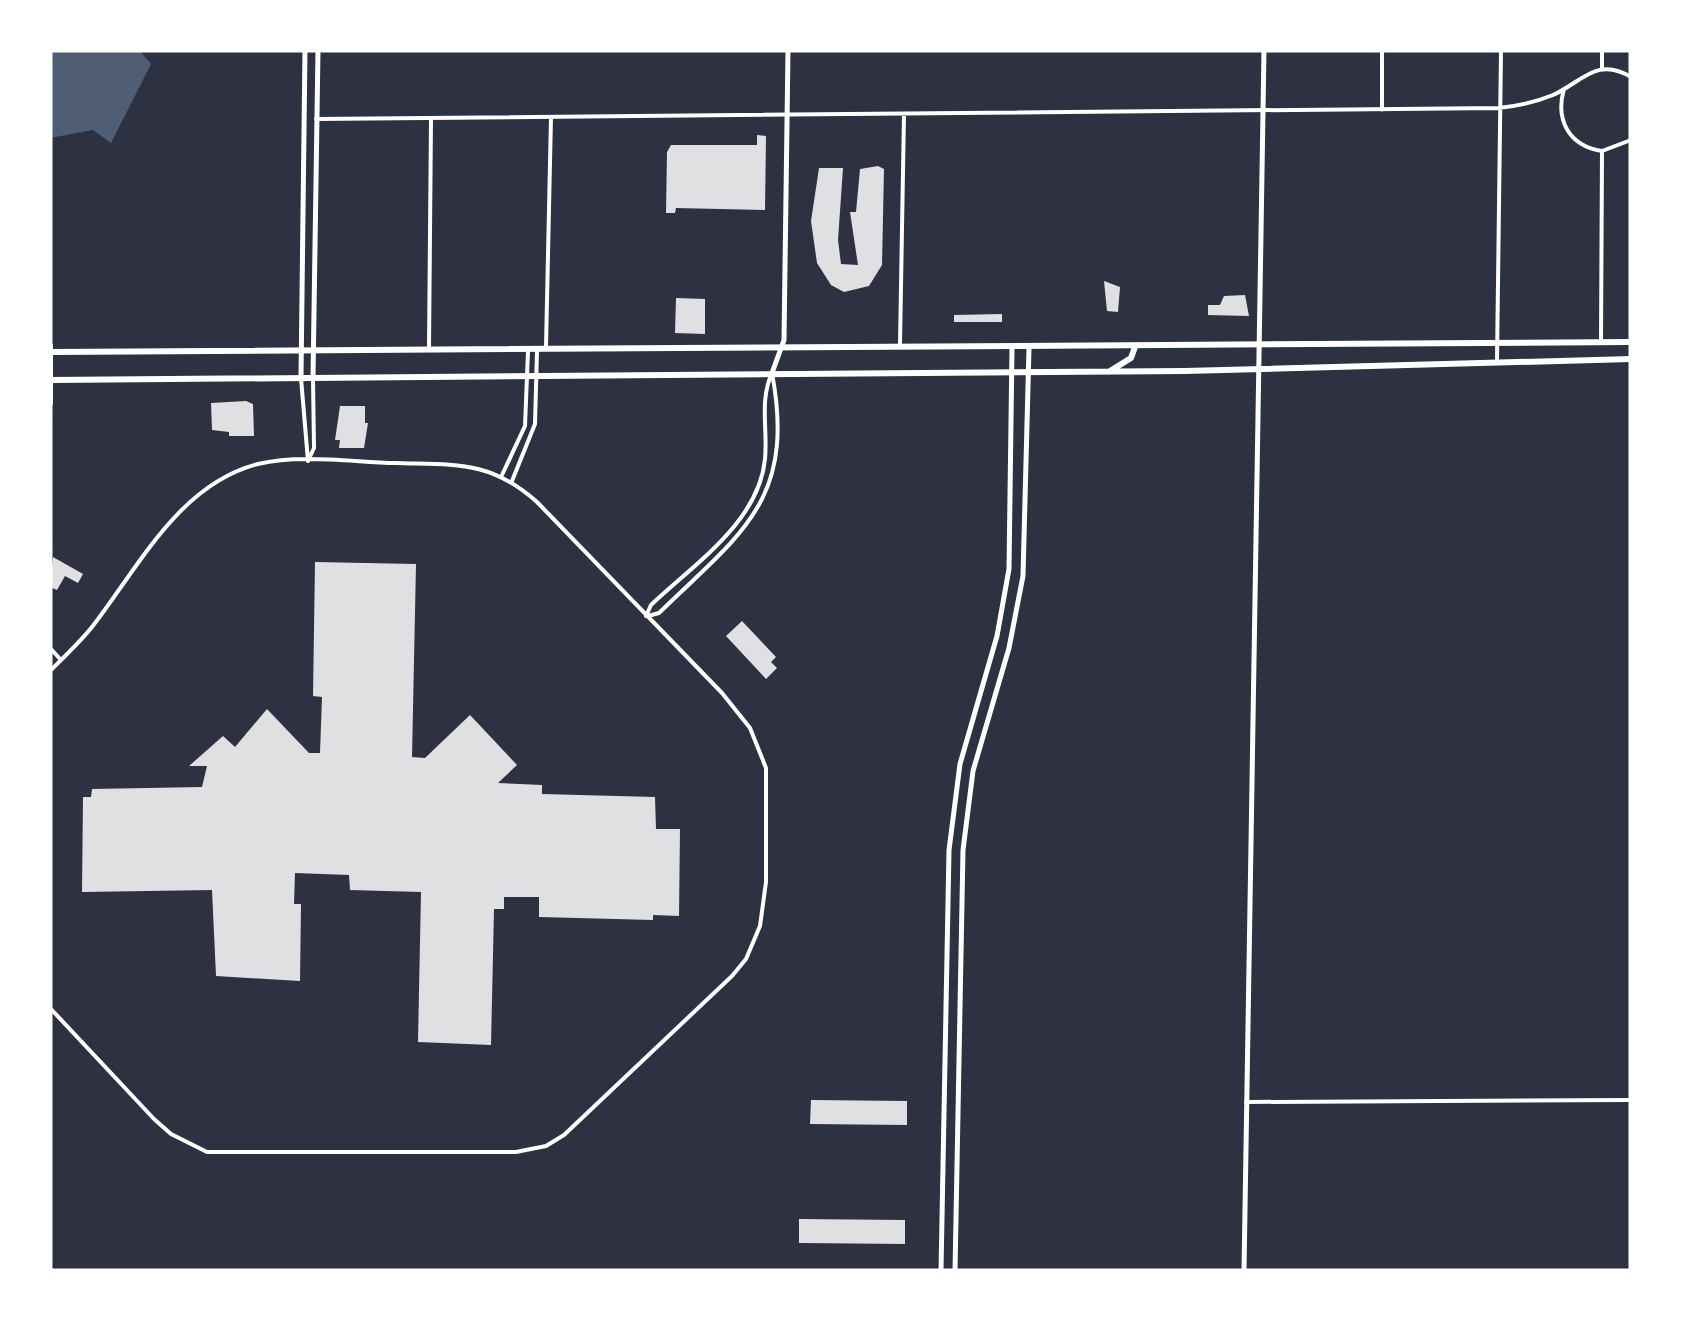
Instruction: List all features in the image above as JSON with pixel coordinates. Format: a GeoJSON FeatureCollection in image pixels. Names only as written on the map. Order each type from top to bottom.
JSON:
{"type":"FeatureCollection","features":[{"type":"Feature","properties":{"kind":"main road"},"geometry":{"type":"LineString","coordinates":[[50,403],[50,350],[313,353],[1631,342]]}},
{"type":"Feature","properties":{"kind":"main road"},"geometry":{"type":"LineString","coordinates":[[1109,371],[1131,358],[1136,346]]}},
{"type":"Feature","properties":{"kind":"main road"},"geometry":{"type":"LineString","coordinates":[[50,380],[1259,370],[1631,359]]}},
{"type":"Feature","properties":{"kind":"street"},"geometry":{"type":"LineString","coordinates":[[305,50],[300,353],[308,461]]}},
{"type":"Feature","properties":{"kind":"street"},"geometry":{"type":"LineString","coordinates":[[308,461],[314,448],[318,50]]}},
{"type":"Feature","properties":{"kind":"street"},"geometry":{"type":"LineString","coordinates":[[646,616],[652,605],[738,521],[756,495],[765,458],[764,389],[782,349],[788,50]]}},
{"type":"Feature","properties":{"kind":"street"},"geometry":{"type":"LineString","coordinates":[[1244,1271],[1264,50]]}},
{"type":"Feature","properties":{"kind":"street"},"geometry":{"type":"LineString","coordinates":[[1382,50],[1382,110]]}},
{"type":"Feature","properties":{"kind":"street"},"geometry":{"type":"LineString","coordinates":[[1497,364],[1501,50]]}},
{"type":"Feature","properties":{"kind":"street"},"geometry":{"type":"LineString","coordinates":[[1602,50],[1602,69]]}},
{"type":"Feature","properties":{"kind":"street"},"geometry":{"type":"LineString","coordinates":[[304,119],[1499,108],[1564,89],[1584,73],[1602,69],[1631,77]]}},
{"type":"Feature","properties":{"kind":"street"},"geometry":{"type":"LineString","coordinates":[[1564,89],[1560,108],[1564,126],[1584,146],[1602,151],[1631,140]]}},
{"type":"Feature","properties":{"kind":"street"},"geometry":{"type":"LineString","coordinates":[[900,348],[904,114]]}},
{"type":"Feature","properties":{"kind":"street"},"geometry":{"type":"LineString","coordinates":[[512,481],[534,429],[542,351],[551,117]]}},
{"type":"Feature","properties":{"kind":"street"},"geometry":{"type":"LineString","coordinates":[[429,352],[431,118]]}},
{"type":"Feature","properties":{"kind":"street"},"geometry":{"type":"LineString","coordinates":[[1601,342],[1602,151]]}},
{"type":"Feature","properties":{"kind":"street"},"geometry":{"type":"LineString","coordinates":[[302,223],[315,222]]}},
{"type":"Feature","properties":{"kind":"street"},"geometry":{"type":"LineString","coordinates":[[941,1271],[948,850],[960,764],[998,636],[1009,569],[1012,348]]}},
{"type":"Feature","properties":{"kind":"street"},"geometry":{"type":"LineString","coordinates":[[955,1271],[962,850],[973,771],[1020,590],[1029,348]]}},
{"type":"Feature","properties":{"kind":"street"},"geometry":{"type":"LineString","coordinates":[[502,476],[525,426],[528,351]]}},
{"type":"Feature","properties":{"kind":"street"},"geometry":{"type":"LineString","coordinates":[[646,616],[658,613],[736,538],[762,506],[775,462],[772,374]]}},
{"type":"Feature","properties":{"kind":"street"},"geometry":{"type":"LineString","coordinates":[[50,1008],[154,1119],[171,1134],[207,1152],[516,1152],[546,1146],[564,1135],[732,976],[750,949],[765,902],[768,791],[760,745],[722,693],[512,481],[465,465],[308,461],[260,464],[214,484],[148,547],[92,627],[51,667]]}},
{"type":"Feature","properties":{"kind":"street"},"geometry":{"type":"LineString","coordinates":[[50,648],[61,660]]}},
{"type":"Feature","properties":{"kind":"street"},"geometry":{"type":"LineString","coordinates":[[1246,1102],[1631,1100]]}},
{"type":"Feature","properties":{"kind":"water"},"geometry":{"type":"Polygon","coordinates":[[[50,50],[139,50],[151,64],[111,143],[93,130],[50,138],[50,50]]]}},
{"type":"Feature","properties":{"kind":"building"},"geometry":{"type":"Polygon","coordinates":[[[757,135],[766,136],[765,210],[676,208],[675,213],[666,213],[667,152],[671,145],[757,145],[757,135]]]}},
{"type":"Feature","properties":{"kind":"building"},"geometry":{"type":"Polygon","coordinates":[[[819,168],[843,168],[838,240],[841,264],[858,265],[850,212],[856,212],[860,169],[884,169],[882,265],[869,286],[844,292],[831,285],[817,263],[811,221],[819,168]]]}},
{"type":"Feature","properties":{"kind":"building"},"geometry":{"type":"Polygon","coordinates":[[[1104,281],[1120,287],[1118,312],[1107,311],[1104,281]]]}},
{"type":"Feature","properties":{"kind":"building"},"geometry":{"type":"Polygon","coordinates":[[[1245,295],[1249,316],[1208,315],[1208,305],[1220,305],[1224,296],[1245,295]]]}},
{"type":"Feature","properties":{"kind":"building"},"geometry":{"type":"Polygon","coordinates":[[[676,298],[705,299],[705,334],[675,333],[676,298]]]}},
{"type":"Feature","properties":{"kind":"building"},"geometry":{"type":"Polygon","coordinates":[[[1002,314],[1002,322],[954,322],[954,315],[1002,314]]]}},
{"type":"Feature","properties":{"kind":"building"},"geometry":{"type":"Polygon","coordinates":[[[211,403],[253,404],[254,436],[229,436],[229,432],[212,430],[211,403]]]}},
{"type":"Feature","properties":{"kind":"building"},"geometry":{"type":"Polygon","coordinates":[[[340,406],[365,406],[368,423],[364,448],[339,448],[340,440],[335,440],[340,406]]]}},
{"type":"Feature","properties":{"kind":"building"},"geometry":{"type":"Polygon","coordinates":[[[53,557],[83,574],[78,583],[65,576],[57,590],[50,587],[53,557]]]}},
{"type":"Feature","properties":{"kind":"building"},"geometry":{"type":"Polygon","coordinates":[[[315,562],[416,564],[412,757],[425,758],[470,715],[517,765],[498,783],[542,785],[542,794],[655,797],[656,829],[680,829],[679,916],[653,915],[653,920],[539,917],[539,897],[504,897],[504,909],[494,909],[491,1045],[418,1042],[421,892],[350,890],[349,875],[295,873],[294,904],[301,904],[300,981],[216,976],[212,890],[82,892],[83,797],[91,797],[92,789],[202,787],[207,766],[189,766],[223,736],[235,747],[267,709],[309,753],[320,753],[322,697],[313,696],[315,562]]]}},
{"type":"Feature","properties":{"kind":"building"},"geometry":{"type":"Polygon","coordinates":[[[742,621],[776,657],[771,662],[777,668],[766,679],[726,636],[742,621]]]}},
{"type":"Feature","properties":{"kind":"building"},"geometry":{"type":"Polygon","coordinates":[[[811,1100],[907,1101],[907,1125],[810,1124],[811,1100]]]}},
{"type":"Feature","properties":{"kind":"building"},"geometry":{"type":"Polygon","coordinates":[[[799,1219],[905,1220],[905,1244],[799,1243],[799,1219]]]}}]}
